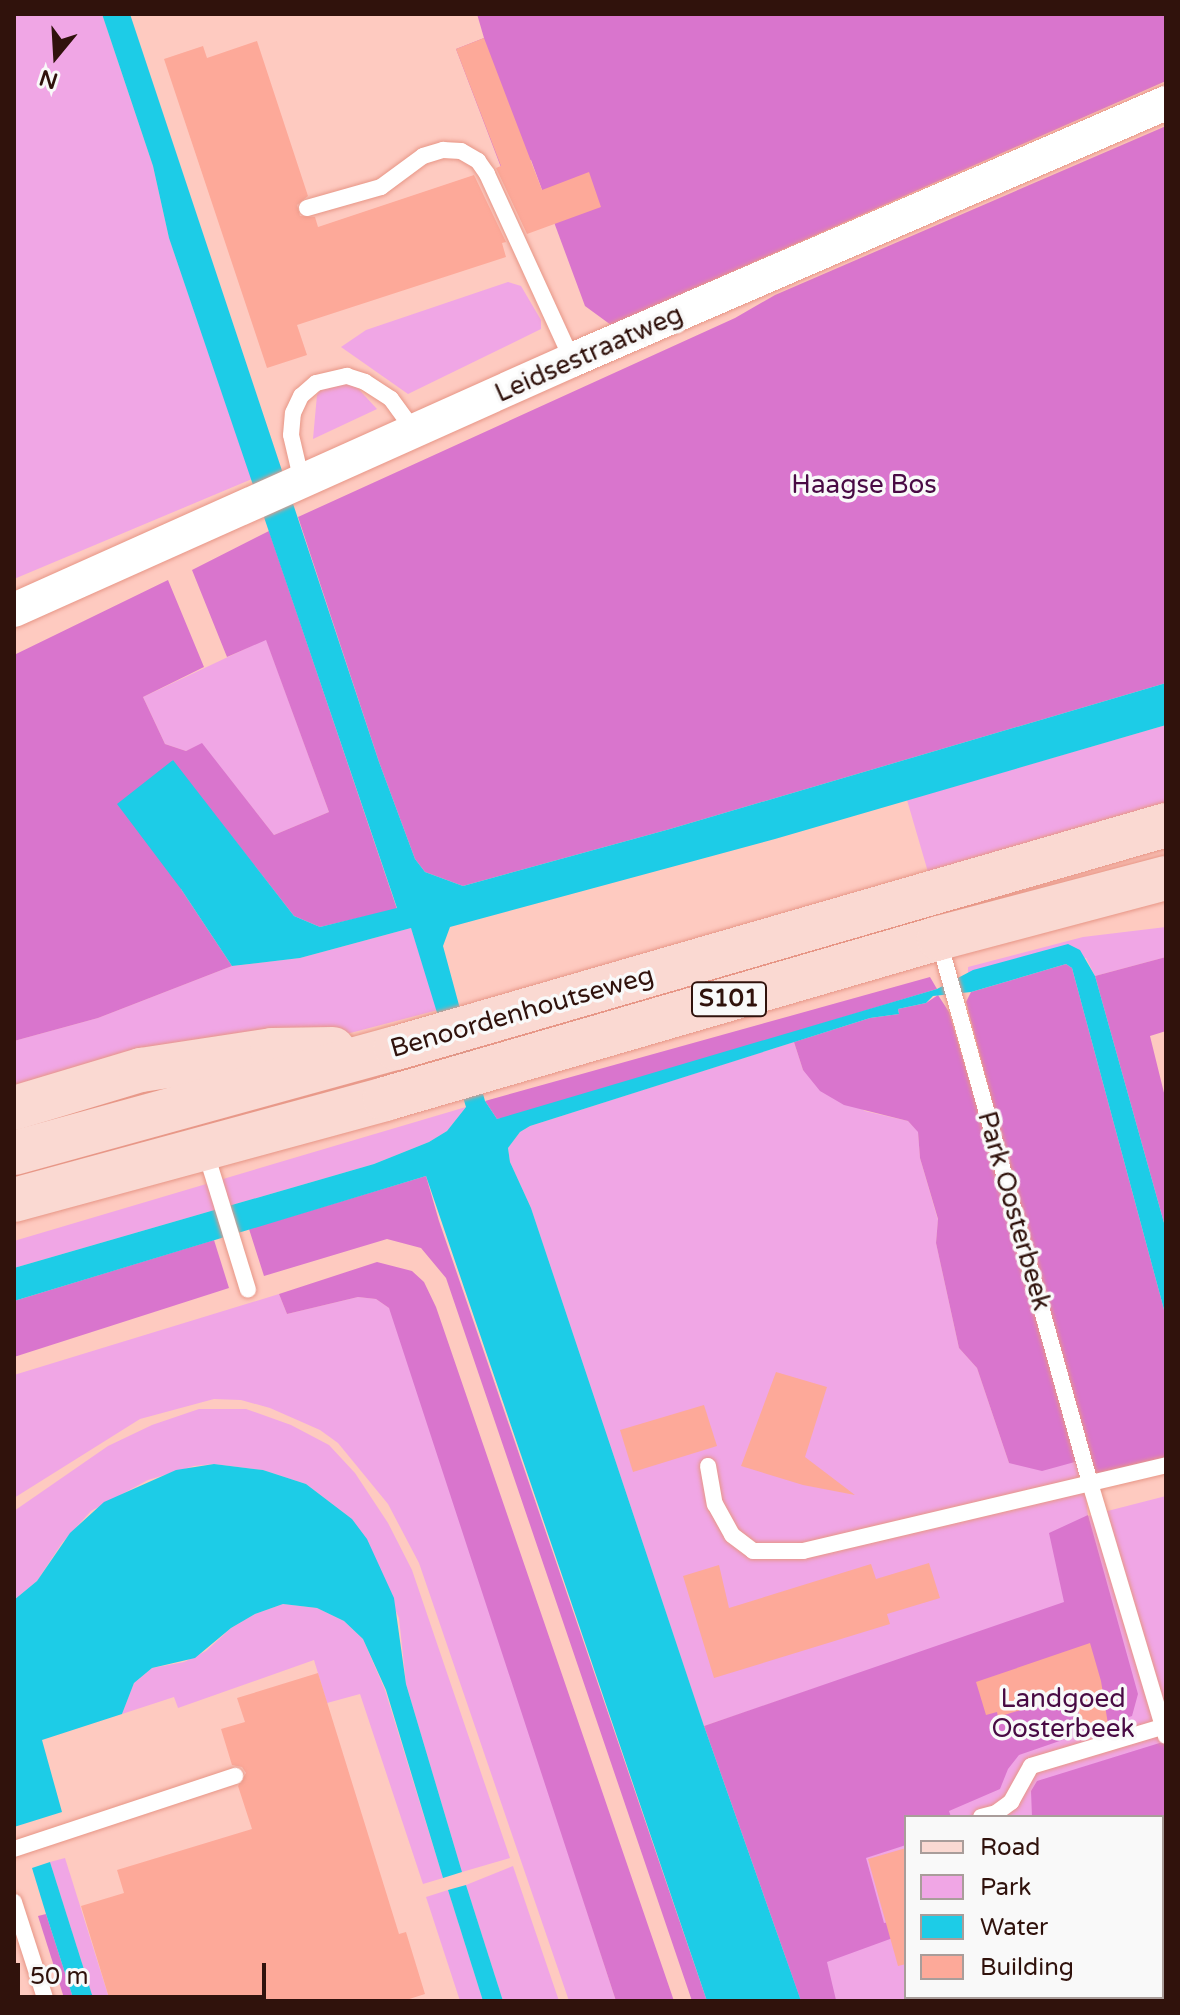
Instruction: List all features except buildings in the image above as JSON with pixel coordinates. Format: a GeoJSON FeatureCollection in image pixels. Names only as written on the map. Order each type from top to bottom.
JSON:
{"type":"FeatureCollection","features":[{"type":"Feature","properties":{"kind":"main road","name":"Benoordenhoutseweg"},"geometry":{"type":"LineString","coordinates":[[14,1153],[396,1048],[1166,825]]}},
{"type":"Feature","properties":{"kind":"main road","name":"Benoordenhoutseweg"},"geometry":{"type":"LineString","coordinates":[[14,1200],[467,1075],[943,957],[1166,878]]}},
{"type":"Feature","properties":{"kind":"main road"},"geometry":{"type":"LineString","coordinates":[[14,1108],[141,1070],[184,1063],[272,1050],[396,1048]]}},
{"type":"Feature","properties":{"kind":"street","name":"Leidsestraatweg"},"geometry":{"type":"LineString","coordinates":[[14,610],[572,360],[1166,103]]}},
{"type":"Feature","properties":{"kind":"lane"},"geometry":{"type":"LineString","coordinates":[[307,208],[381,187],[423,156],[443,150],[461,151],[478,161],[487,174],[572,360]]}},
{"type":"Feature","properties":{"kind":"lane"},"geometry":{"type":"LineString","coordinates":[[302,482],[291,435],[293,413],[301,396],[316,383],[347,376],[365,382],[391,399],[414,431]]}},
{"type":"Feature","properties":{"kind":"lane","name":"Park Oosterbeek"},"geometry":{"type":"LineString","coordinates":[[943,957],[1090,1483],[1164,1731]]}},
{"type":"Feature","properties":{"kind":"lane"},"geometry":{"type":"LineString","coordinates":[[204,1148],[248,1290]]}},
{"type":"Feature","properties":{"kind":"lane"},"geometry":{"type":"LineString","coordinates":[[708,1466],[715,1504],[732,1535],[753,1551],[803,1551],[1166,1465]]}},
{"type":"Feature","properties":{"kind":"lane"},"geometry":{"type":"LineString","coordinates":[[988,1815],[1011,1802],[1031,1766],[1164,1731]]}},
{"type":"Feature","properties":{"kind":"lane"},"geometry":{"type":"LineString","coordinates":[[14,1849],[235,1776]]}},
{"type":"Feature","properties":{"kind":"lane"},"geometry":{"type":"LineString","coordinates":[[14,1902],[46,2001]]}},
{"type":"Feature","properties":{"kind":"green space"},"geometry":{"type":"Polygon","coordinates":[[[14,14],[102,14],[153,166],[169,238],[252,479],[14,579],[14,14]]]}},
{"type":"Feature","properties":{"kind":"green space"},"geometry":{"type":"Polygon","coordinates":[[[477,14],[1166,14],[1166,81],[611,325],[585,306],[531,160],[502,170],[456,49],[484,38],[477,14]]]}},
{"type":"Feature","properties":{"kind":"green space","name":"Haagse Bos"},"geometry":{"type":"Polygon","coordinates":[[[1166,126],[1166,683],[670,829],[463,886],[425,872],[415,859],[379,762],[298,517],[735,318],[775,295],[1166,126]]]}},
{"type":"Feature","properties":{"kind":"green space"},"geometry":{"type":"Polygon","coordinates":[[[508,282],[521,286],[541,320],[541,329],[408,394],[341,347],[366,330],[508,282]]]}},
{"type":"Feature","properties":{"kind":"green space"},"geometry":{"type":"Polygon","coordinates":[[[353,383],[377,409],[313,439],[317,395],[322,388],[353,383]]]}},
{"type":"Feature","properties":{"kind":"green space"},"geometry":{"type":"Polygon","coordinates":[[[269,531],[397,909],[320,927],[294,916],[172,760],[181,889],[232,966],[98,1018],[14,1041],[14,655],[168,580],[204,667],[143,697],[165,744],[186,751],[202,743],[274,835],[329,812],[266,640],[227,657],[192,570],[269,531]]]}},
{"type":"Feature","properties":{"kind":"green space"},"geometry":{"type":"Polygon","coordinates":[[[266,639],[329,812],[274,835],[202,744],[186,751],[165,744],[143,697],[266,639]]]}},
{"type":"Feature","properties":{"kind":"green space"},"geometry":{"type":"Polygon","coordinates":[[[1166,725],[1166,802],[928,872],[907,800],[1166,725]]]}},
{"type":"Feature","properties":{"kind":"green space"},"geometry":{"type":"Polygon","coordinates":[[[1166,927],[1166,957],[1095,976],[1086,958],[968,974],[968,967],[1083,937],[1166,927]]]}},
{"type":"Feature","properties":{"kind":"green space"},"geometry":{"type":"Polygon","coordinates":[[[411,928],[438,1010],[316,1042],[14,1098],[14,1041],[98,1018],[232,966],[300,958],[411,928]]]}},
{"type":"Feature","properties":{"kind":"green space"},"geometry":{"type":"Polygon","coordinates":[[[1166,957],[1166,1031],[1150,1036],[1166,1101],[1166,1230],[1095,976],[1166,957]]]}},
{"type":"Feature","properties":{"kind":"green space"},"geometry":{"type":"Polygon","coordinates":[[[1066,964],[1072,968],[1166,1317],[1166,1463],[1092,1481],[966,1002],[971,992],[1066,964]]]}},
{"type":"Feature","properties":{"kind":"green space"},"geometry":{"type":"Polygon","coordinates":[[[930,977],[937,989],[519,1115],[497,1119],[485,1101],[930,977]]]}},
{"type":"Feature","properties":{"kind":"green space"},"geometry":{"type":"Polygon","coordinates":[[[938,995],[949,1012],[1082,1460],[1042,1471],[1009,1463],[977,1368],[959,1348],[936,1243],[938,1219],[920,1158],[918,1132],[908,1121],[844,1105],[820,1091],[803,1070],[794,1042],[870,1018],[899,1014],[898,1009],[926,1003],[938,995]]]}},
{"type":"Feature","properties":{"kind":"green space"},"geometry":{"type":"Polygon","coordinates":[[[794,1042],[803,1070],[865,1111],[908,1121],[918,1131],[920,1158],[938,1220],[936,1243],[959,1348],[977,1368],[1009,1463],[1082,1460],[1088,1516],[1166,1496],[1166,2001],[766,2001],[928,1650],[704,1726],[531,1208],[510,1162],[508,1148],[520,1132],[530,1126],[794,1042]]]}},
{"type":"Feature","properties":{"kind":"green space"},"geometry":{"type":"Polygon","coordinates":[[[466,1107],[447,1131],[429,1142],[374,1164],[14,1268],[14,1241],[466,1107]]]}},
{"type":"Feature","properties":{"kind":"green space"},"geometry":{"type":"Polygon","coordinates":[[[426,1176],[707,2001],[692,2001],[446,1278],[421,1248],[387,1239],[264,1276],[249,1229],[426,1176]]]}},
{"type":"Feature","properties":{"kind":"green space"},"geometry":{"type":"Polygon","coordinates":[[[214,1240],[229,1288],[14,1357],[14,1301],[214,1240]]]}},
{"type":"Feature","properties":{"kind":"green space"},"geometry":{"type":"Polygon","coordinates":[[[377,1262],[412,1271],[424,1282],[436,1307],[674,2001],[616,2001],[389,1308],[376,1299],[358,1297],[287,1314],[279,1294],[377,1262]]]}},
{"type":"Feature","properties":{"kind":"green space"},"geometry":{"type":"Polygon","coordinates":[[[279,1294],[287,1314],[358,1297],[376,1299],[389,1308],[396,1320],[616,2001],[569,2001],[419,1563],[388,1504],[338,1443],[320,1430],[270,1408],[241,1400],[214,1399],[140,1419],[14,1498],[14,1375],[279,1294]]]}},
{"type":"Feature","properties":{"kind":"green space"},"geometry":{"type":"Polygon","coordinates":[[[199,1409],[246,1409],[291,1425],[329,1445],[355,1473],[388,1523],[412,1570],[510,1858],[462,1872],[406,1684],[399,1618],[352,1519],[306,1484],[263,1470],[214,1464],[194,1466],[148,1480],[91,1511],[62,1543],[37,1581],[14,1600],[14,1511],[108,1446],[152,1425],[199,1409]]]}},
{"type":"Feature","properties":{"kind":"green space","name":"Landgoed Oosterbeek"},"geometry":{"type":"Polygon","coordinates":[[[1088,1515],[1138,1694],[1132,1716],[1019,1755],[1008,1769],[1000,1789],[949,1811],[950,1815],[904,1815],[904,1846],[866,1858],[884,1923],[896,1921],[901,1935],[827,1962],[836,2000],[801,2001],[704,1726],[1064,1602],[1049,1533],[1088,1515]]]}},
{"type":"Feature","properties":{"kind":"green space"},"geometry":{"type":"Polygon","coordinates":[[[283,1604],[317,1608],[344,1621],[363,1639],[385,1690],[443,1878],[423,1884],[360,1694],[327,1703],[314,1660],[178,1708],[174,1697],[122,1714],[134,1683],[152,1668],[184,1662],[206,1651],[231,1628],[255,1614],[283,1604]]]}},
{"type":"Feature","properties":{"kind":"green space"},"geometry":{"type":"Polygon","coordinates":[[[1166,1741],[1166,2001],[952,2001],[1164,1999],[1164,1815],[1032,1815],[1031,1791],[1037,1781],[1166,1741]]]}},
{"type":"Feature","properties":{"kind":"green space"},"geometry":{"type":"Polygon","coordinates":[[[65,1858],[110,2001],[94,2001],[50,1862],[65,1858]]]}},
{"type":"Feature","properties":{"kind":"green space"},"geometry":{"type":"Polygon","coordinates":[[[513,1866],[559,2001],[503,2001],[466,1885],[513,1866]]]}},
{"type":"Feature","properties":{"kind":"green space"},"geometry":{"type":"Polygon","coordinates":[[[448,1890],[483,2001],[460,2001],[426,1897],[448,1890]]]}},
{"type":"Feature","properties":{"kind":"green space"},"geometry":{"type":"Polygon","coordinates":[[[46,1914],[74,2001],[65,2001],[38,1916],[46,1914]]]}},
{"type":"Feature","properties":{"kind":"water"},"geometry":{"type":"Polygon","coordinates":[[[102,14],[130,14],[379,762],[415,859],[425,872],[463,886],[670,829],[1166,683],[1166,725],[775,839],[450,927],[443,946],[485,1101],[497,1119],[937,989],[973,970],[1068,944],[1080,950],[1095,976],[1166,1230],[1166,1317],[1072,968],[1066,964],[971,992],[933,996],[926,1003],[898,1009],[899,1014],[870,1018],[530,1126],[520,1132],[508,1148],[510,1162],[531,1208],[704,1726],[801,2001],[707,2001],[426,1176],[14,1301],[14,1268],[374,1164],[429,1142],[447,1131],[466,1107],[411,928],[300,958],[232,966],[181,889],[117,804],[173,760],[294,916],[320,927],[397,908],[169,238],[153,166],[102,14]]]}},
{"type":"Feature","properties":{"kind":"water"},"geometry":{"type":"Polygon","coordinates":[[[214,1464],[263,1470],[306,1484],[352,1519],[367,1539],[394,1598],[406,1684],[462,1872],[443,1878],[386,1690],[363,1639],[344,1621],[317,1608],[283,1604],[255,1614],[231,1628],[195,1658],[152,1668],[134,1683],[122,1714],[42,1740],[62,1812],[14,1827],[14,1600],[37,1581],[70,1533],[104,1502],[176,1470],[214,1464]]]}},
{"type":"Feature","properties":{"kind":"water"},"geometry":{"type":"Polygon","coordinates":[[[50,1862],[94,2001],[74,2001],[46,1914],[32,1868],[50,1862]]]}},
{"type":"Feature","properties":{"kind":"water"},"geometry":{"type":"Polygon","coordinates":[[[466,1885],[503,2001],[483,2001],[448,1890],[466,1885]]]}}]}
